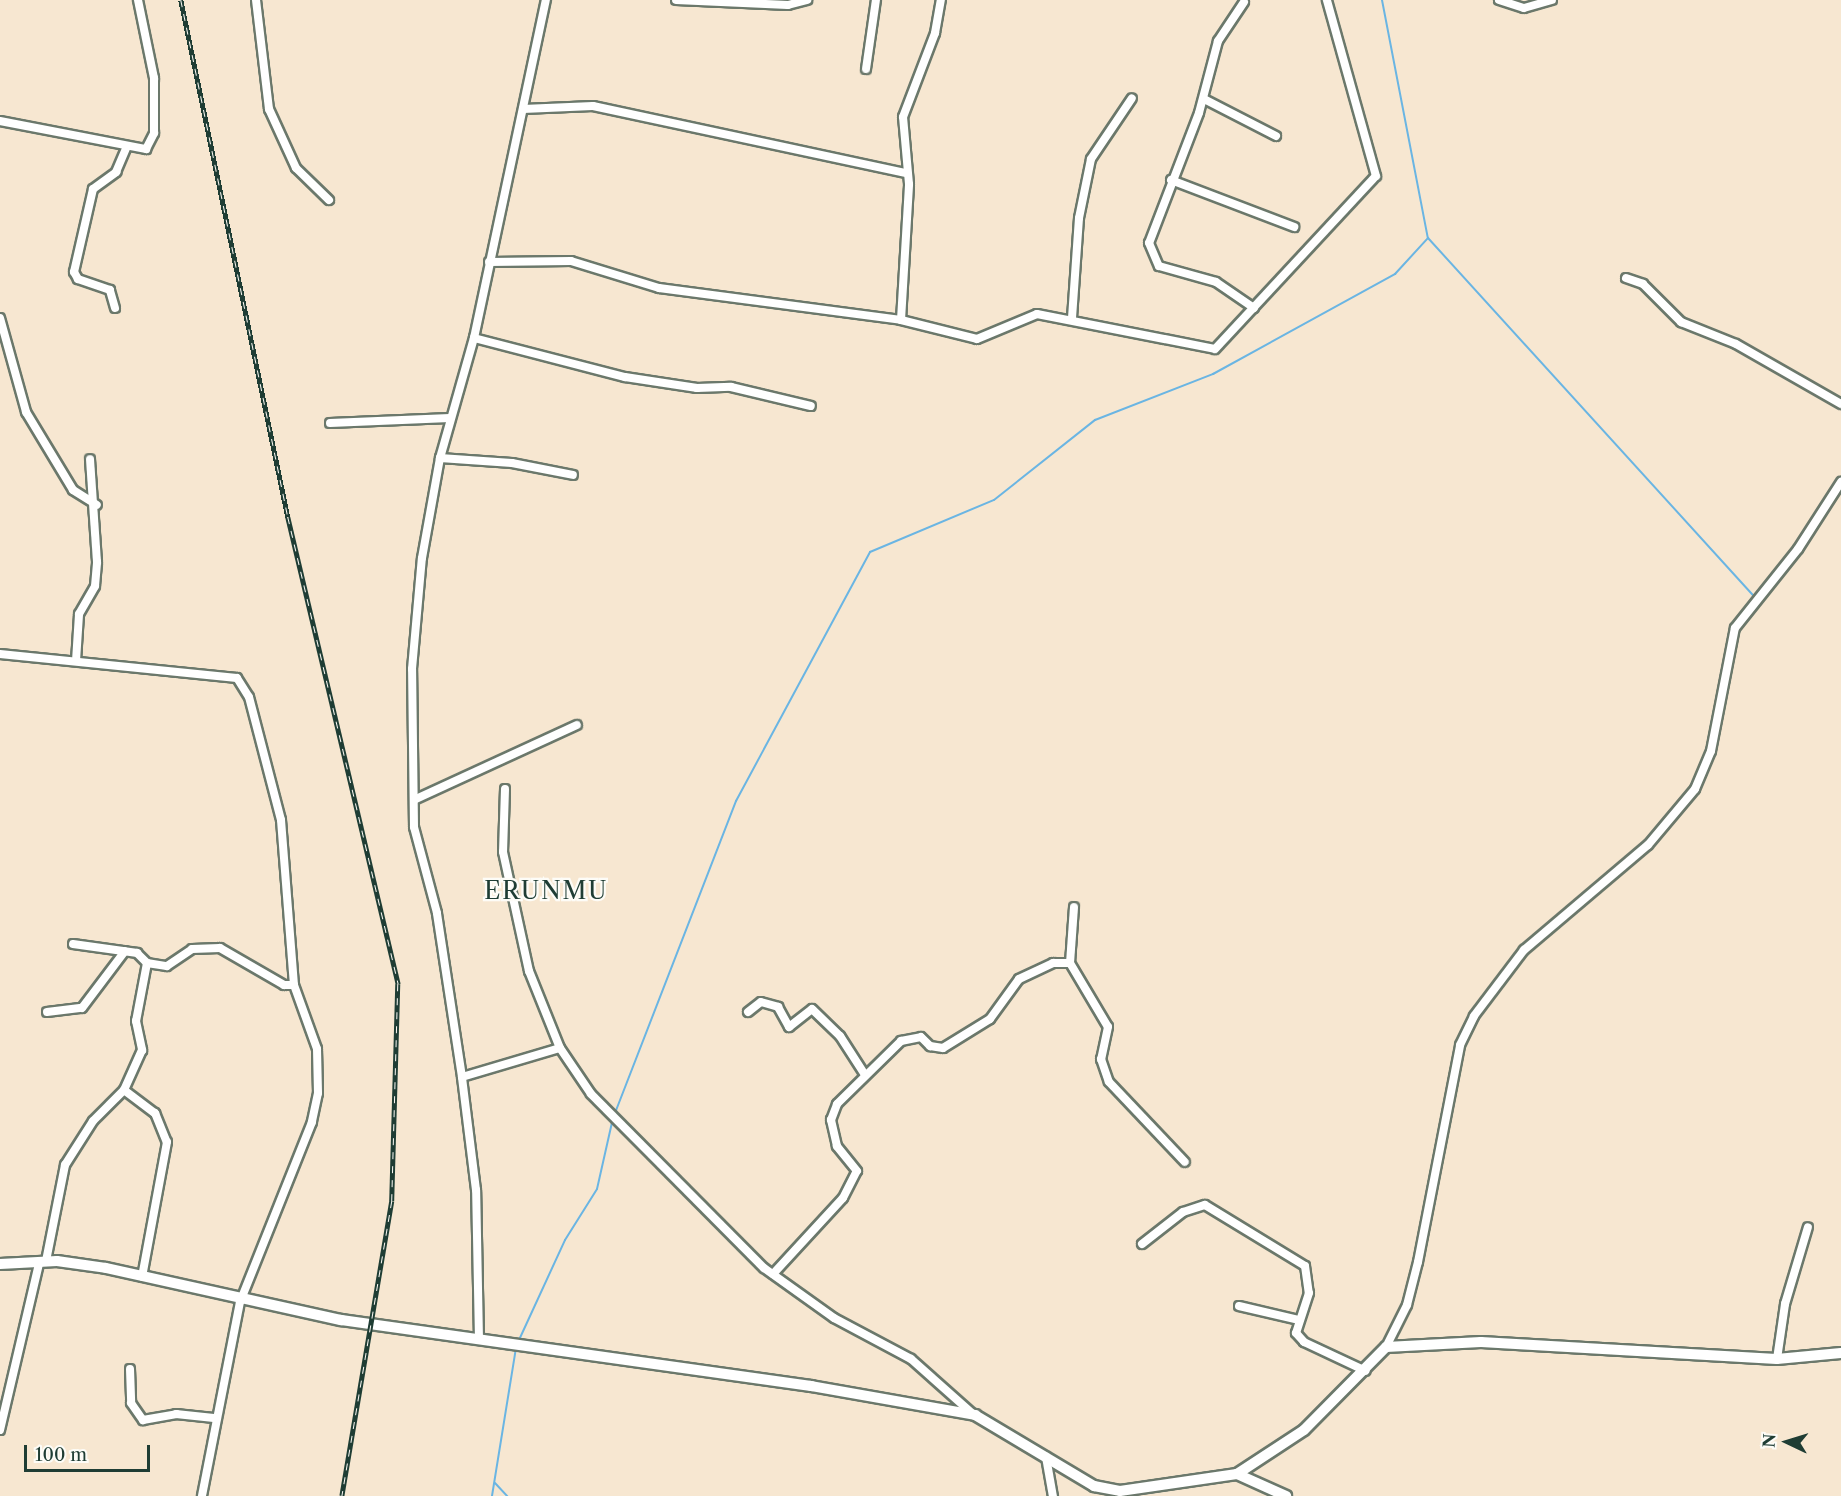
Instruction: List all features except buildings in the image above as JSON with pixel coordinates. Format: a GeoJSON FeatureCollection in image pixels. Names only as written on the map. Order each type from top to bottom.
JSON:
{"type":"FeatureCollection","features":[{"type":"Feature","properties":{"kind":"street"},"geometry":{"type":"LineString","coordinates":[[0,121],[146,148],[154,133],[152,62],[138,0]]}},
{"type":"Feature","properties":{"kind":"street"},"geometry":{"type":"LineString","coordinates":[[256,0],[269,109],[296,168],[329,200]]}},
{"type":"Feature","properties":{"kind":"street"},"geometry":{"type":"LineString","coordinates":[[479,1340],[476,1190],[462,1077],[437,913],[414,827],[416,799],[412,669],[422,558],[440,458],[474,338],[546,0]]}},
{"type":"Feature","properties":{"kind":"street"},"geometry":{"type":"LineString","coordinates":[[676,0],[788,5],[807,0]]}},
{"type":"Feature","properties":{"kind":"street"},"geometry":{"type":"LineString","coordinates":[[866,69],[876,0]]}},
{"type":"Feature","properties":{"kind":"street"},"geometry":{"type":"LineString","coordinates":[[901,320],[909,184],[905,173],[903,117],[935,33],[940,0]]}},
{"type":"Feature","properties":{"kind":"street"},"geometry":{"type":"LineString","coordinates":[[489,262],[571,261],[659,288],[901,320],[977,339],[1037,315],[1072,318],[1215,349],[1376,176],[1327,0]]}},
{"type":"Feature","properties":{"kind":"street"},"geometry":{"type":"LineString","coordinates":[[1500,0],[1524,8],[1552,0]]}},
{"type":"Feature","properties":{"kind":"street"},"geometry":{"type":"LineString","coordinates":[[1244,2],[1218,41],[1204,99],[1154,220],[1151,258],[1159,266],[1216,282],[1254,308]]}},
{"type":"Feature","properties":{"kind":"street"},"geometry":{"type":"LineString","coordinates":[[1072,318],[1079,218],[1091,159],[1132,98]]}},
{"type":"Feature","properties":{"kind":"street"},"geometry":{"type":"LineString","coordinates":[[1204,99],[1276,136]]}},
{"type":"Feature","properties":{"kind":"street"},"geometry":{"type":"LineString","coordinates":[[524,109],[593,106],[905,173]]}},
{"type":"Feature","properties":{"kind":"street"},"geometry":{"type":"LineString","coordinates":[[116,308],[110,290],[78,279],[74,272],[93,189],[116,172],[128,146]]}},
{"type":"Feature","properties":{"kind":"street"},"geometry":{"type":"LineString","coordinates":[[1171,180],[1294,227]]}},
{"type":"Feature","properties":{"kind":"street"},"geometry":{"type":"LineString","coordinates":[[1626,278],[1643,284],[1681,322],[1736,344],[1841,404]]}},
{"type":"Feature","properties":{"kind":"street"},"geometry":{"type":"LineString","coordinates":[[0,318],[26,412],[73,490],[97,505]]}},
{"type":"Feature","properties":{"kind":"street"},"geometry":{"type":"LineString","coordinates":[[474,338],[624,377],[696,388],[731,387],[811,406]]}},
{"type":"Feature","properties":{"kind":"street"},"geometry":{"type":"LineString","coordinates":[[330,423],[450,418]]}},
{"type":"Feature","properties":{"kind":"street"},"geometry":{"type":"LineString","coordinates":[[440,458],[512,463],[573,475]]}},
{"type":"Feature","properties":{"kind":"street"},"geometry":{"type":"LineString","coordinates":[[76,661],[79,614],[95,586],[97,505],[90,459]]}},
{"type":"Feature","properties":{"kind":"street"},"geometry":{"type":"LineString","coordinates":[[506,789],[503,852],[521,940],[560,1048],[591,1094],[773,1274],[834,1318],[910,1359],[975,1415],[1094,1486],[1120,1491],[1157,1490],[1237,1474],[1304,1430],[1366,1371],[1386,1347],[1407,1305],[1418,1262],[1460,1045],[1474,1016],[1524,950],[1648,845],[1695,789],[1711,751],[1735,628],[1798,549],[1841,482]]}},
{"type":"Feature","properties":{"kind":"street"},"geometry":{"type":"LineString","coordinates":[[0,654],[228,675],[244,683],[281,820],[294,985],[317,1049],[318,1093],[312,1122],[240,1302],[214,1418],[202,1496]]}},
{"type":"Feature","properties":{"kind":"street"},"geometry":{"type":"LineString","coordinates":[[416,799],[577,724]]}},
{"type":"Feature","properties":{"kind":"street"},"geometry":{"type":"LineString","coordinates":[[1074,907],[1070,963],[1108,1027],[1101,1059],[1109,1082],[1185,1162]]}},
{"type":"Feature","properties":{"kind":"street"},"geometry":{"type":"LineString","coordinates":[[0,1430],[43,1263],[65,1165],[93,1121],[124,1090],[142,1050],[136,1021],[147,963],[144,955],[73,944]]}},
{"type":"Feature","properties":{"kind":"street"},"geometry":{"type":"LineString","coordinates":[[147,963],[167,966],[192,949],[220,948],[284,985],[294,985]]}},
{"type":"Feature","properties":{"kind":"street"},"geometry":{"type":"LineString","coordinates":[[47,1012],[82,1008],[125,951]]}},
{"type":"Feature","properties":{"kind":"street"},"geometry":{"type":"LineString","coordinates":[[773,1274],[843,1198],[857,1171],[837,1146],[831,1120],[837,1104],[901,1041],[921,1037],[930,1046],[943,1048],[962,1038],[1000,1009],[1019,979],[1053,963],[1070,963]]}},
{"type":"Feature","properties":{"kind":"street"},"geometry":{"type":"LineString","coordinates":[[748,1012],[761,1002],[778,1007],[789,1027],[812,1009],[840,1036],[866,1075]]}},
{"type":"Feature","properties":{"kind":"street"},"geometry":{"type":"LineString","coordinates":[[462,1077],[560,1048]]}},
{"type":"Feature","properties":{"kind":"street"},"geometry":{"type":"LineString","coordinates":[[124,1090],[155,1113],[167,1142],[142,1277]]}},
{"type":"Feature","properties":{"kind":"street"},"geometry":{"type":"LineString","coordinates":[[1142,1244],[1183,1212],[1205,1205],[1305,1266],[1309,1293],[1296,1334],[1304,1342],[1366,1371]]}},
{"type":"Feature","properties":{"kind":"street"},"geometry":{"type":"LineString","coordinates":[[1777,1359],[1785,1304],[1808,1227]]}},
{"type":"Feature","properties":{"kind":"street"},"geometry":{"type":"LineString","coordinates":[[0,1264],[43,1263],[142,1277],[240,1302],[479,1340],[811,1386],[975,1415]]}},
{"type":"Feature","properties":{"kind":"street"},"geometry":{"type":"LineString","coordinates":[[1239,1306],[1299,1320]]}},
{"type":"Feature","properties":{"kind":"street"},"geometry":{"type":"LineString","coordinates":[[1386,1347],[1481,1342],[1777,1359],[1841,1353]]}},
{"type":"Feature","properties":{"kind":"street"},"geometry":{"type":"LineString","coordinates":[[130,1370],[131,1403],[143,1420],[176,1413],[214,1418]]}},
{"type":"Feature","properties":{"kind":"street"},"geometry":{"type":"LineString","coordinates":[[1046,1457],[1053,1496]]}},
{"type":"Feature","properties":{"kind":"street"},"geometry":{"type":"LineString","coordinates":[[1237,1474],[1265,1492],[1286,1496]]}},
{"type":"Feature","properties":{"kind":"waterway"},"geometry":{"type":"LineString","coordinates":[[1382,0],[1428,238],[1755,597]]}},
{"type":"Feature","properties":{"kind":"waterway"},"geometry":{"type":"LineString","coordinates":[[615,1113],[736,801],[870,552],[994,500],[1095,420],[1213,374],[1395,274],[1428,238]]}},
{"type":"Feature","properties":{"kind":"waterway"},"geometry":{"type":"LineString","coordinates":[[519,1340],[565,1240],[597,1189],[613,1118]]}},
{"type":"Feature","properties":{"kind":"waterway"},"geometry":{"type":"LineString","coordinates":[[492,1496],[516,1348]]}},
{"type":"Feature","properties":{"kind":"waterway"},"geometry":{"type":"LineString","coordinates":[[495,1483],[507,1496]]}},
{"type":"Feature","properties":{"kind":"railway"},"geometry":{"type":"LineString","coordinates":[[181,0],[288,517],[398,984],[392,1201],[342,1496]]}},
{"type":"Feature","properties":{"kind":"district","name":"ERUNMU"},"geometry":{"type":"Point","coordinates":[546,891]}}]}
